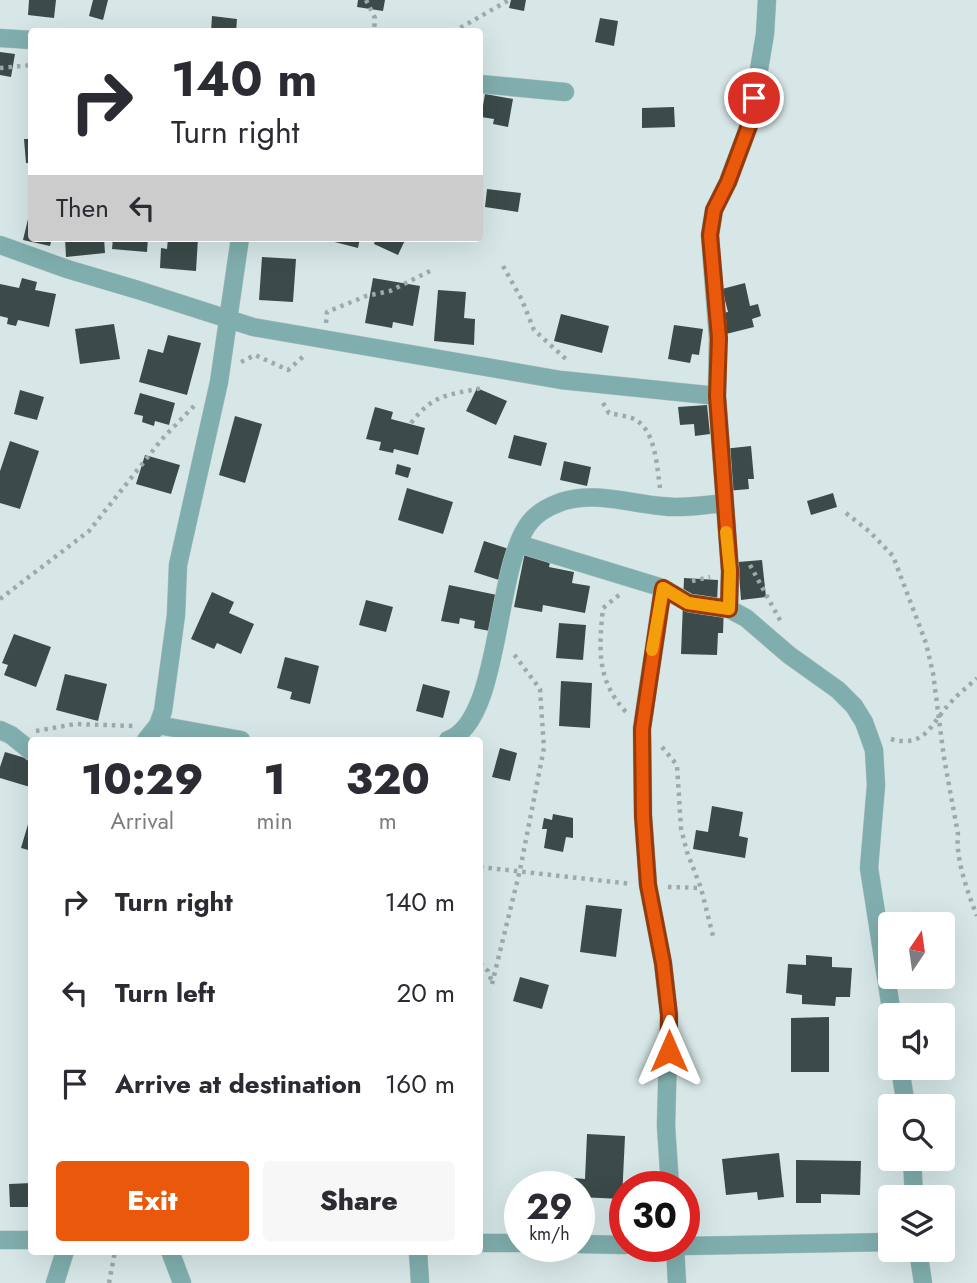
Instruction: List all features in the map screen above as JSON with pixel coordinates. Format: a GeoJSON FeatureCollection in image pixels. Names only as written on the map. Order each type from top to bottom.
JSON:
{"type":"FeatureCollection","features":[{"type":"Feature","properties":{"kind":"street"},"geometry":{"type":"LineString","coordinates":[[729,609],[730,571],[717,396],[719,338],[710,235],[714,210],[728,182],[750,123],[765,34],[767,0]]}},
{"type":"Feature","properties":{"kind":"street"},"geometry":{"type":"LineString","coordinates":[[0,37],[28,40]]}},
{"type":"Feature","properties":{"kind":"street"},"geometry":{"type":"LineString","coordinates":[[483,84],[565,92]]}},
{"type":"Feature","properties":{"kind":"street"},"geometry":{"type":"LineString","coordinates":[[148,737],[163,711],[170,667],[178,565],[219,382],[239,242]]}},
{"type":"Feature","properties":{"kind":"street"},"geometry":{"type":"LineString","coordinates":[[0,245],[66,269],[253,327],[561,380],[717,396]]}},
{"type":"Feature","properties":{"kind":"street"},"geometry":{"type":"LineString","coordinates":[[457,737],[474,715],[519,544],[529,522],[542,510],[562,501],[599,497],[664,507],[724,503]]}},
{"type":"Feature","properties":{"kind":"street"},"geometry":{"type":"LineString","coordinates":[[519,544],[663,588],[688,603],[729,609],[746,618],[789,655],[838,690],[854,706],[864,722],[874,750],[876,785],[869,868],[890,1003]]}},
{"type":"Feature","properties":{"kind":"street"},"geometry":{"type":"LineString","coordinates":[[663,588],[642,729],[643,816],[648,885],[663,963],[669,1015],[666,1126],[669,1171]]}},
{"type":"Feature","properties":{"kind":"street"},"geometry":{"type":"LineString","coordinates":[[158,724],[225,737]]}},
{"type":"Feature","properties":{"kind":"street"},"geometry":{"type":"LineString","coordinates":[[6,732],[28,749]]}},
{"type":"Feature","properties":{"kind":"street"},"geometry":{"type":"LineString","coordinates":[[0,1240],[28,1240]]}},
{"type":"Feature","properties":{"kind":"street"},"geometry":{"type":"LineString","coordinates":[[700,1246],[878,1242]]}},
{"type":"Feature","properties":{"kind":"street"},"geometry":{"type":"LineString","coordinates":[[483,1243],[504,1243]]}},
{"type":"Feature","properties":{"kind":"street"},"geometry":{"type":"LineString","coordinates":[[55,1283],[64,1255]]}},
{"type":"Feature","properties":{"kind":"street"},"geometry":{"type":"LineString","coordinates":[[172,1255],[182,1283]]}},
{"type":"Feature","properties":{"kind":"street"},"geometry":{"type":"LineString","coordinates":[[418,1255],[420,1283]]}},
{"type":"Feature","properties":{"kind":"street"},"geometry":{"type":"LineString","coordinates":[[676,1262],[677,1283]]}},
{"type":"Feature","properties":{"kind":"street"},"geometry":{"type":"LineString","coordinates":[[920,1262],[923,1283]]}},
{"type":"Feature","properties":{"kind":"path"},"geometry":{"type":"LineString","coordinates":[[366,0],[375,18],[374,28]]}},
{"type":"Feature","properties":{"kind":"path"},"geometry":{"type":"LineString","coordinates":[[460,28],[509,0]]}},
{"type":"Feature","properties":{"kind":"path"},"geometry":{"type":"LineString","coordinates":[[0,68],[28,65]]}},
{"type":"Feature","properties":{"kind":"path"},"geometry":{"type":"LineString","coordinates":[[846,513],[870,532],[893,556],[926,643],[933,673],[961,867],[977,916]]}},
{"type":"Feature","properties":{"kind":"path"},"geometry":{"type":"LineString","coordinates":[[483,966],[488,971],[492,984],[520,870],[544,748],[540,689],[498,632]]}},
{"type":"Feature","properties":{"kind":"path"},"geometry":{"type":"LineString","coordinates":[[6,732],[75,723],[158,724]]}},
{"type":"Feature","properties":{"kind":"path"},"geometry":{"type":"LineString","coordinates":[[483,867],[701,888]]}},
{"type":"Feature","properties":{"kind":"path"},"geometry":{"type":"LineString","coordinates":[[109,1283],[114,1255]]}},
{"type":"Feature","properties":{"kind":"building"},"geometry":{"type":"Polygon","coordinates":[[[29,0],[56,0],[54,18],[28,15],[29,0]]]}},
{"type":"Feature","properties":{"kind":"building"},"geometry":{"type":"Polygon","coordinates":[[[93,0],[108,0],[103,20],[89,16],[93,0]]]}},
{"type":"Feature","properties":{"kind":"building"},"geometry":{"type":"Polygon","coordinates":[[[358,0],[385,0],[383,11],[357,7],[358,0]]]}},
{"type":"Feature","properties":{"kind":"building"},"geometry":{"type":"Polygon","coordinates":[[[511,0],[526,0],[524,11],[509,8],[511,0]]]}},
{"type":"Feature","properties":{"kind":"building"},"geometry":{"type":"Polygon","coordinates":[[[212,16],[237,19],[236,28],[211,28],[212,16]]]}},
{"type":"Feature","properties":{"kind":"building"},"geometry":{"type":"Polygon","coordinates":[[[600,18],[618,21],[614,46],[595,42],[600,18]]]}},
{"type":"Feature","properties":{"kind":"building"},"geometry":{"type":"Polygon","coordinates":[[[0,52],[15,54],[11,77],[0,75],[0,52]]]}},
{"type":"Feature","properties":{"kind":"building"},"geometry":{"type":"Polygon","coordinates":[[[485,94],[513,99],[508,127],[493,124],[494,119],[483,117],[485,94]]]}},
{"type":"Feature","properties":{"kind":"building"},"geometry":{"type":"Polygon","coordinates":[[[674,107],[675,127],[642,128],[642,108],[674,107]]]}},
{"type":"Feature","properties":{"kind":"building"},"geometry":{"type":"Polygon","coordinates":[[[24,139],[28,139],[28,163],[24,139]]]}},
{"type":"Feature","properties":{"kind":"building"},"geometry":{"type":"Polygon","coordinates":[[[487,189],[521,193],[518,212],[485,207],[487,189]]]}},
{"type":"Feature","properties":{"kind":"building"},"geometry":{"type":"Polygon","coordinates":[[[28,219],[28,241],[23,240],[28,219]]]}},
{"type":"Feature","properties":{"kind":"building"},"geometry":{"type":"Polygon","coordinates":[[[32,242],[51,242],[50,246],[32,242]]]}},
{"type":"Feature","properties":{"kind":"building"},"geometry":{"type":"Polygon","coordinates":[[[65,242],[104,242],[105,253],[66,257],[65,242]]]}},
{"type":"Feature","properties":{"kind":"building"},"geometry":{"type":"Polygon","coordinates":[[[113,242],[148,242],[147,252],[112,249],[113,242]]]}},
{"type":"Feature","properties":{"kind":"building"},"geometry":{"type":"Polygon","coordinates":[[[168,242],[198,242],[196,271],[160,268],[161,248],[167,249],[168,242]]]}},
{"type":"Feature","properties":{"kind":"building"},"geometry":{"type":"Polygon","coordinates":[[[335,242],[359,242],[358,248],[335,242]]]}},
{"type":"Feature","properties":{"kind":"building"},"geometry":{"type":"Polygon","coordinates":[[[375,242],[404,242],[398,255],[375,242]]]}},
{"type":"Feature","properties":{"kind":"building"},"geometry":{"type":"Polygon","coordinates":[[[262,257],[296,259],[293,302],[259,300],[262,257]]]}},
{"type":"Feature","properties":{"kind":"building"},"geometry":{"type":"Polygon","coordinates":[[[22,278],[37,282],[35,290],[56,294],[49,327],[18,320],[16,326],[7,324],[8,318],[0,316],[0,284],[19,288],[22,278]]]}},
{"type":"Feature","properties":{"kind":"building"},"geometry":{"type":"Polygon","coordinates":[[[373,278],[420,286],[413,326],[393,322],[392,328],[365,323],[373,278]]]}},
{"type":"Feature","properties":{"kind":"building"},"geometry":{"type":"Polygon","coordinates":[[[745,283],[750,306],[758,304],[761,316],[752,319],[754,327],[726,334],[721,313],[728,312],[722,289],[745,283]]]}},
{"type":"Feature","properties":{"kind":"building"},"geometry":{"type":"Polygon","coordinates":[[[438,290],[466,292],[464,318],[475,319],[474,345],[434,341],[438,290]]]}},
{"type":"Feature","properties":{"kind":"building"},"geometry":{"type":"Polygon","coordinates":[[[561,314],[609,326],[602,353],[554,341],[561,314]]]}},
{"type":"Feature","properties":{"kind":"building"},"geometry":{"type":"Polygon","coordinates":[[[114,324],[120,359],[80,364],[75,329],[114,324]]]}},
{"type":"Feature","properties":{"kind":"building"},"geometry":{"type":"Polygon","coordinates":[[[674,325],[703,329],[699,355],[692,354],[690,363],[668,359],[674,325]]]}},
{"type":"Feature","properties":{"kind":"building"},"geometry":{"type":"Polygon","coordinates":[[[168,335],[201,343],[187,395],[139,382],[148,349],[163,353],[168,335]]]}},
{"type":"Feature","properties":{"kind":"building"},"geometry":{"type":"Polygon","coordinates":[[[477,388],[507,401],[496,425],[466,411],[477,388]]]}},
{"type":"Feature","properties":{"kind":"building"},"geometry":{"type":"Polygon","coordinates":[[[20,390],[44,397],[37,420],[14,414],[20,390]]]}},
{"type":"Feature","properties":{"kind":"building"},"geometry":{"type":"Polygon","coordinates":[[[140,393],[175,403],[169,425],[155,421],[154,426],[142,422],[143,416],[134,414],[140,393]]]}},
{"type":"Feature","properties":{"kind":"building"},"geometry":{"type":"Polygon","coordinates":[[[707,405],[710,434],[695,436],[694,424],[680,425],[678,407],[707,405]]]}},
{"type":"Feature","properties":{"kind":"building"},"geometry":{"type":"Polygon","coordinates":[[[375,407],[393,412],[391,419],[425,428],[418,455],[394,449],[393,453],[379,450],[381,442],[366,439],[375,407]]]}},
{"type":"Feature","properties":{"kind":"building"},"geometry":{"type":"Polygon","coordinates":[[[235,416],[262,424],[245,483],[219,475],[235,416]]]}},
{"type":"Feature","properties":{"kind":"building"},"geometry":{"type":"Polygon","coordinates":[[[514,435],[547,443],[541,466],[508,458],[514,435]]]}},
{"type":"Feature","properties":{"kind":"building"},"geometry":{"type":"Polygon","coordinates":[[[10,441],[39,451],[20,509],[0,503],[0,471],[10,441]]]}},
{"type":"Feature","properties":{"kind":"building"},"geometry":{"type":"Polygon","coordinates":[[[751,446],[754,479],[748,479],[749,489],[727,491],[723,449],[751,446]]]}},
{"type":"Feature","properties":{"kind":"building"},"geometry":{"type":"Polygon","coordinates":[[[145,455],[180,465],[171,494],[136,484],[145,455]]]}},
{"type":"Feature","properties":{"kind":"building"},"geometry":{"type":"Polygon","coordinates":[[[564,461],[591,467],[587,486],[560,480],[564,461]]]}},
{"type":"Feature","properties":{"kind":"building"},"geometry":{"type":"Polygon","coordinates":[[[397,464],[411,468],[408,478],[395,474],[397,464]]]}},
{"type":"Feature","properties":{"kind":"building"},"geometry":{"type":"Polygon","coordinates":[[[407,488],[453,502],[443,534],[398,520],[407,488]]]}},
{"type":"Feature","properties":{"kind":"building"},"geometry":{"type":"Polygon","coordinates":[[[833,493],[837,507],[811,515],[807,501],[833,493]]]}},
{"type":"Feature","properties":{"kind":"building"},"geometry":{"type":"Polygon","coordinates":[[[484,541],[509,549],[499,580],[474,572],[484,541]]]}},
{"type":"Feature","properties":{"kind":"building"},"geometry":{"type":"Polygon","coordinates":[[[525,552],[551,557],[549,567],[574,572],[572,583],[590,586],[585,613],[543,605],[542,612],[514,607],[525,552]]]}},
{"type":"Feature","properties":{"kind":"building"},"geometry":{"type":"Polygon","coordinates":[[[762,560],[766,597],[741,600],[738,562],[762,560]]]}},
{"type":"Feature","properties":{"kind":"building"},"geometry":{"type":"Polygon","coordinates":[[[684,578],[718,580],[717,603],[724,603],[723,633],[718,633],[717,655],[681,654],[684,578]]]}},
{"type":"Feature","properties":{"kind":"building"},"geometry":{"type":"Polygon","coordinates":[[[449,585],[497,595],[490,631],[474,628],[475,621],[460,618],[459,624],[441,621],[449,585]]]}},
{"type":"Feature","properties":{"kind":"building"},"geometry":{"type":"Polygon","coordinates":[[[212,592],[234,602],[229,613],[254,624],[241,654],[217,643],[214,649],[191,639],[212,592]]]}},
{"type":"Feature","properties":{"kind":"building"},"geometry":{"type":"Polygon","coordinates":[[[366,600],[393,607],[386,632],[359,625],[366,600]]]}},
{"type":"Feature","properties":{"kind":"building"},"geometry":{"type":"Polygon","coordinates":[[[559,623],[586,625],[583,660],[556,658],[559,623]]]}},
{"type":"Feature","properties":{"kind":"building"},"geometry":{"type":"Polygon","coordinates":[[[14,634],[51,647],[36,687],[4,675],[8,665],[2,663],[14,634]]]}},
{"type":"Feature","properties":{"kind":"building"},"geometry":{"type":"Polygon","coordinates":[[[285,657],[319,666],[310,704],[290,699],[292,692],[277,688],[285,657]]]}},
{"type":"Feature","properties":{"kind":"building"},"geometry":{"type":"Polygon","coordinates":[[[65,674],[107,684],[98,721],[56,710],[65,674]]]}},
{"type":"Feature","properties":{"kind":"building"},"geometry":{"type":"Polygon","coordinates":[[[561,681],[592,683],[590,728],[559,726],[561,681]]]}},
{"type":"Feature","properties":{"kind":"building"},"geometry":{"type":"Polygon","coordinates":[[[423,684],[450,691],[443,718],[416,711],[423,684]]]}},
{"type":"Feature","properties":{"kind":"building"},"geometry":{"type":"Polygon","coordinates":[[[500,748],[517,753],[510,781],[492,777],[500,748]]]}},
{"type":"Feature","properties":{"kind":"building"},"geometry":{"type":"Polygon","coordinates":[[[5,752],[28,759],[28,786],[0,778],[5,752]]]}},
{"type":"Feature","properties":{"kind":"building"},"geometry":{"type":"Polygon","coordinates":[[[712,806],[743,812],[739,836],[748,838],[745,858],[693,849],[696,830],[708,832],[712,806]]]}},
{"type":"Feature","properties":{"kind":"building"},"geometry":{"type":"Polygon","coordinates":[[[553,814],[573,818],[573,838],[566,837],[563,852],[544,848],[547,829],[542,829],[544,818],[552,820],[553,814]]]}},
{"type":"Feature","properties":{"kind":"building"},"geometry":{"type":"Polygon","coordinates":[[[28,824],[28,850],[21,848],[28,824]]]}},
{"type":"Feature","properties":{"kind":"building"},"geometry":{"type":"Polygon","coordinates":[[[586,905],[622,909],[616,957],[580,952],[586,905]]]}},
{"type":"Feature","properties":{"kind":"building"},"geometry":{"type":"Polygon","coordinates":[[[806,955],[832,957],[832,967],[852,968],[850,997],[836,997],[835,1006],[802,1004],[802,995],[786,993],[788,964],[806,965],[806,955]]]}},
{"type":"Feature","properties":{"kind":"building"},"geometry":{"type":"Polygon","coordinates":[[[520,977],[549,985],[542,1009],[513,1001],[520,977]]]}},
{"type":"Feature","properties":{"kind":"building"},"geometry":{"type":"Polygon","coordinates":[[[829,1017],[829,1072],[791,1072],[791,1018],[829,1017]]]}},
{"type":"Feature","properties":{"kind":"building"},"geometry":{"type":"Polygon","coordinates":[[[587,1134],[625,1136],[623,1171],[609,1171],[609,1198],[595,1198],[595,1171],[585,1171],[587,1134]]]}},
{"type":"Feature","properties":{"kind":"building"},"geometry":{"type":"Polygon","coordinates":[[[779,1153],[784,1197],[758,1200],[757,1192],[726,1195],[722,1159],[779,1153]]]}},
{"type":"Feature","properties":{"kind":"building"},"geometry":{"type":"Polygon","coordinates":[[[796,1160],[861,1161],[860,1195],[821,1194],[821,1203],[796,1203],[796,1160]]]}},
{"type":"Feature","properties":{"kind":"building"},"geometry":{"type":"Polygon","coordinates":[[[28,1183],[28,1207],[10,1207],[9,1184],[28,1183]]]}},
{"type":"Feature","properties":{"kind":"slow traffic"},"geometry":{"type":"LineString","coordinates":[[652,650],[663,588],[688,603],[729,609],[730,571],[726,532]]}},
{"type":"Feature","properties":{"kind":"route"},"geometry":{"type":"LineString","coordinates":[[669,1051],[669,1015],[663,963],[648,885],[643,816],[642,729],[663,588],[688,603],[729,609],[730,571],[717,396],[719,338],[710,235],[714,210],[728,182],[750,123],[754,98]]}}]}
